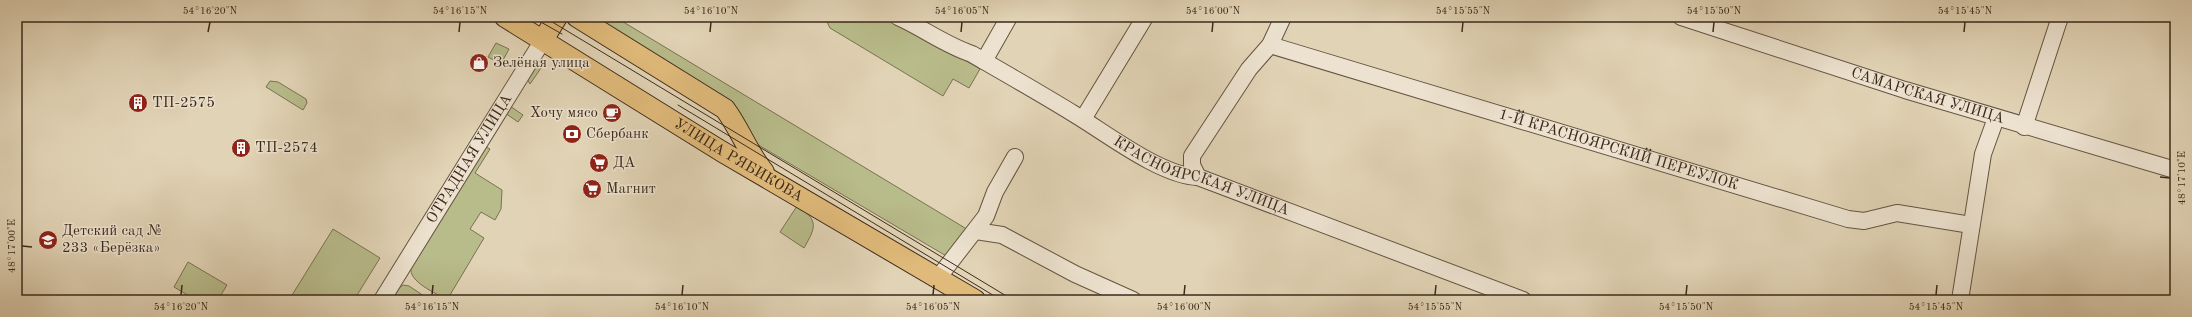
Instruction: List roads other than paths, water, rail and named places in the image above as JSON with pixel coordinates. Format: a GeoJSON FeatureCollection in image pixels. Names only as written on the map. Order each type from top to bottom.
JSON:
{"type":"FeatureCollection","features":[{"type":"Feature","properties":{"kind":"main road","name":"УЛИЦА РЯБИКОВА"},"geometry":{"type":"LineString","coordinates":[[505,17],[721,151],[768,177],[975,300]]}},
{"type":"Feature","properties":{"kind":"main road","name":"ОТРАДНАЯ УЛИЦА"},"geometry":{"type":"LineString","coordinates":[[543,40],[557,17]]}},
{"type":"Feature","properties":{"kind":"main road"},"geometry":{"type":"LineString","coordinates":[[577,17],[725,109],[733,120],[754,160],[768,177]]}},
{"type":"Feature","properties":{"kind":"street","name":"КРАСНОЯРСКАЯ УЛИЦА"},"geometry":{"type":"LineString","coordinates":[[898,17],[919,26],[946,43],[972,54],[1083,119],[1131,150],[1166,168],[1185,176],[1198,177],[1523,300]]}},
{"type":"Feature","properties":{"kind":"street"},"geometry":{"type":"LineString","coordinates":[[984,61],[1008,17]]}},
{"type":"Feature","properties":{"kind":"street"},"geometry":{"type":"LineString","coordinates":[[1083,119],[1145,17]]}},
{"type":"Feature","properties":{"kind":"street"},"geometry":{"type":"LineString","coordinates":[[1166,168],[1192,156],[1249,69],[1270,45],[1283,17]]}},
{"type":"Feature","properties":{"kind":"street","name":"САМАРСКАЯ УЛИЦА"},"geometry":{"type":"LineString","coordinates":[[1681,17],[1721,23],[1996,118],[2175,170]]}},
{"type":"Feature","properties":{"kind":"street"},"geometry":{"type":"LineString","coordinates":[[2024,126],[2060,17]]}},
{"type":"Feature","properties":{"kind":"street","name":"ОТРАДНАЯ УЛИЦА"},"geometry":{"type":"LineString","coordinates":[[382,300],[543,40]]}},
{"type":"Feature","properties":{"kind":"street","name":"1-Й КРАСНОЯРСКИЙ ПЕРЕУЛОК"},"geometry":{"type":"LineString","coordinates":[[1270,45],[1848,219],[1864,221],[1897,213],[1971,226]]}},
{"type":"Feature","properties":{"kind":"street"},"geometry":{"type":"LineString","coordinates":[[1960,300],[1982,154],[1996,118]]}},
{"type":"Feature","properties":{"kind":"street"},"geometry":{"type":"LineString","coordinates":[[1192,156],[1192,165],[1198,177]]}},
{"type":"Feature","properties":{"kind":"street"},"geometry":{"type":"LineString","coordinates":[[938,278],[976,231],[986,216],[1004,173],[1015,157]]}},
{"type":"Feature","properties":{"kind":"street"},"geometry":{"type":"LineString","coordinates":[[976,231],[1002,235],[1075,274],[1133,300]]}},
{"type":"Feature","properties":{"kind":"tram line"},"geometry":{"type":"LineString","coordinates":[[532,17],[562,34]]}},
{"type":"Feature","properties":{"kind":"tram line"},"geometry":{"type":"LineString","coordinates":[[544,17],[1013,300]]}},
{"type":"Feature","properties":{"kind":"tram line"},"geometry":{"type":"LineString","coordinates":[[678,105],[1001,300]]}},
{"type":"Feature","properties":{"kind":"place","name":"Зелёная улица"},"geometry":{"type":"Point","coordinates":[479,63]}},
{"type":"Feature","properties":{"kind":"place","name":"ТП-2575"},"geometry":{"type":"Point","coordinates":[138,103]}},
{"type":"Feature","properties":{"kind":"place","name":"Хочу мясо"},"geometry":{"type":"Point","coordinates":[612,113]}},
{"type":"Feature","properties":{"kind":"place","name":"Сбербанк"},"geometry":{"type":"Point","coordinates":[572,134]}},
{"type":"Feature","properties":{"kind":"place","name":"ТП-2574"},"geometry":{"type":"Point","coordinates":[241,148]}},
{"type":"Feature","properties":{"kind":"place","name":"ДА"},"geometry":{"type":"Point","coordinates":[599,163]}},
{"type":"Feature","properties":{"kind":"place","name":"Магнит"},"geometry":{"type":"Point","coordinates":[592,189]}},
{"type":"Feature","properties":{"kind":"place","name":"Детский сад № 233 «Берёзка»"},"geometry":{"type":"Point","coordinates":[48,240]}}]}
